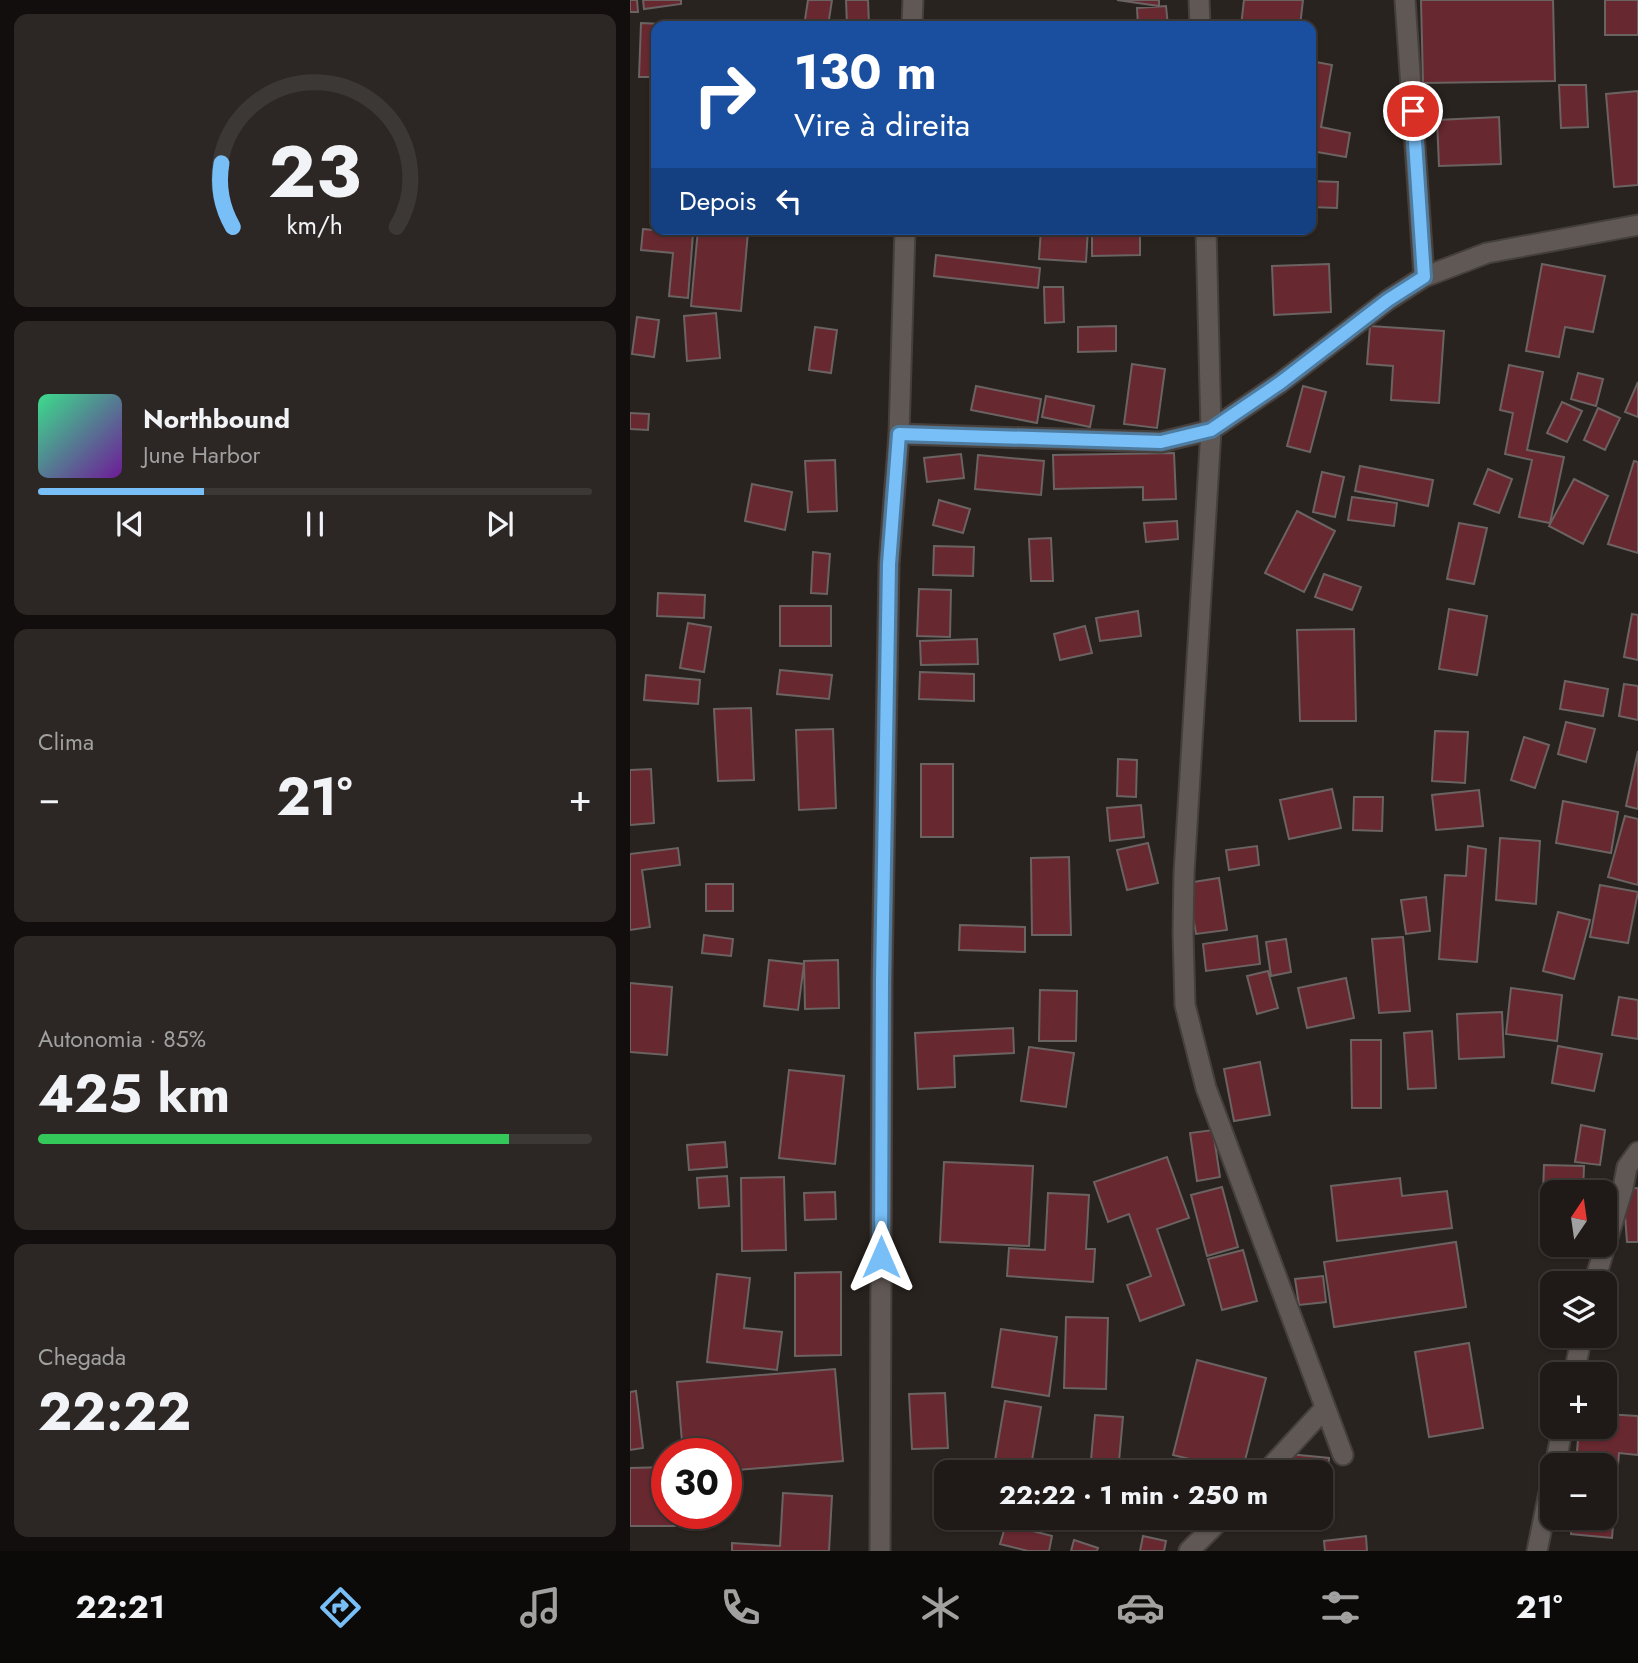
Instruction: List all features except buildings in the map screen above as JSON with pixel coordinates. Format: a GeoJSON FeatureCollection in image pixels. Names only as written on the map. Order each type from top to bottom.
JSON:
{"type":"FeatureCollection","features":[{"type":"Feature","properties":{"kind":"street"},"geometry":{"type":"LineString","coordinates":[[912,21],[914,0]]}},
{"type":"Feature","properties":{"kind":"street"},"geometry":{"type":"LineString","coordinates":[[1199,0],[1200,21]]}},
{"type":"Feature","properties":{"kind":"street"},"geometry":{"type":"LineString","coordinates":[[1405,0],[1424,277]]}},
{"type":"Feature","properties":{"kind":"street"},"geometry":{"type":"LineString","coordinates":[[899,434],[1161,442],[1211,430],[1280,383],[1388,300],[1424,277],[1487,253],[1638,225]]}},
{"type":"Feature","properties":{"kind":"street"},"geometry":{"type":"LineString","coordinates":[[880,1551],[882,993],[888,578],[899,434],[905,235]]}},
{"type":"Feature","properties":{"kind":"street"},"geometry":{"type":"LineString","coordinates":[[1206,235],[1211,430],[1184,874],[1185,1005],[1206,1088],[1343,1455]]}},
{"type":"Feature","properties":{"kind":"street"},"geometry":{"type":"LineString","coordinates":[[1598,1271],[1627,1167],[1638,1152]]}},
{"type":"Feature","properties":{"kind":"street"},"geometry":{"type":"LineString","coordinates":[[1277,1460],[1325,1408]]}},
{"type":"Feature","properties":{"kind":"street"},"geometry":{"type":"LineString","coordinates":[[1189,1551],[1210,1530]]}},
{"type":"Feature","properties":{"kind":"street"},"geometry":{"type":"LineString","coordinates":[[1537,1551],[1541,1530]]}},
{"type":"Feature","properties":{"kind":"route"},"geometry":{"type":"LineString","coordinates":[[881,1257],[882,980],[889,564],[899,434],[1161,442],[1211,430],[1280,383],[1388,300],[1424,277],[1413,111]]}}]}
